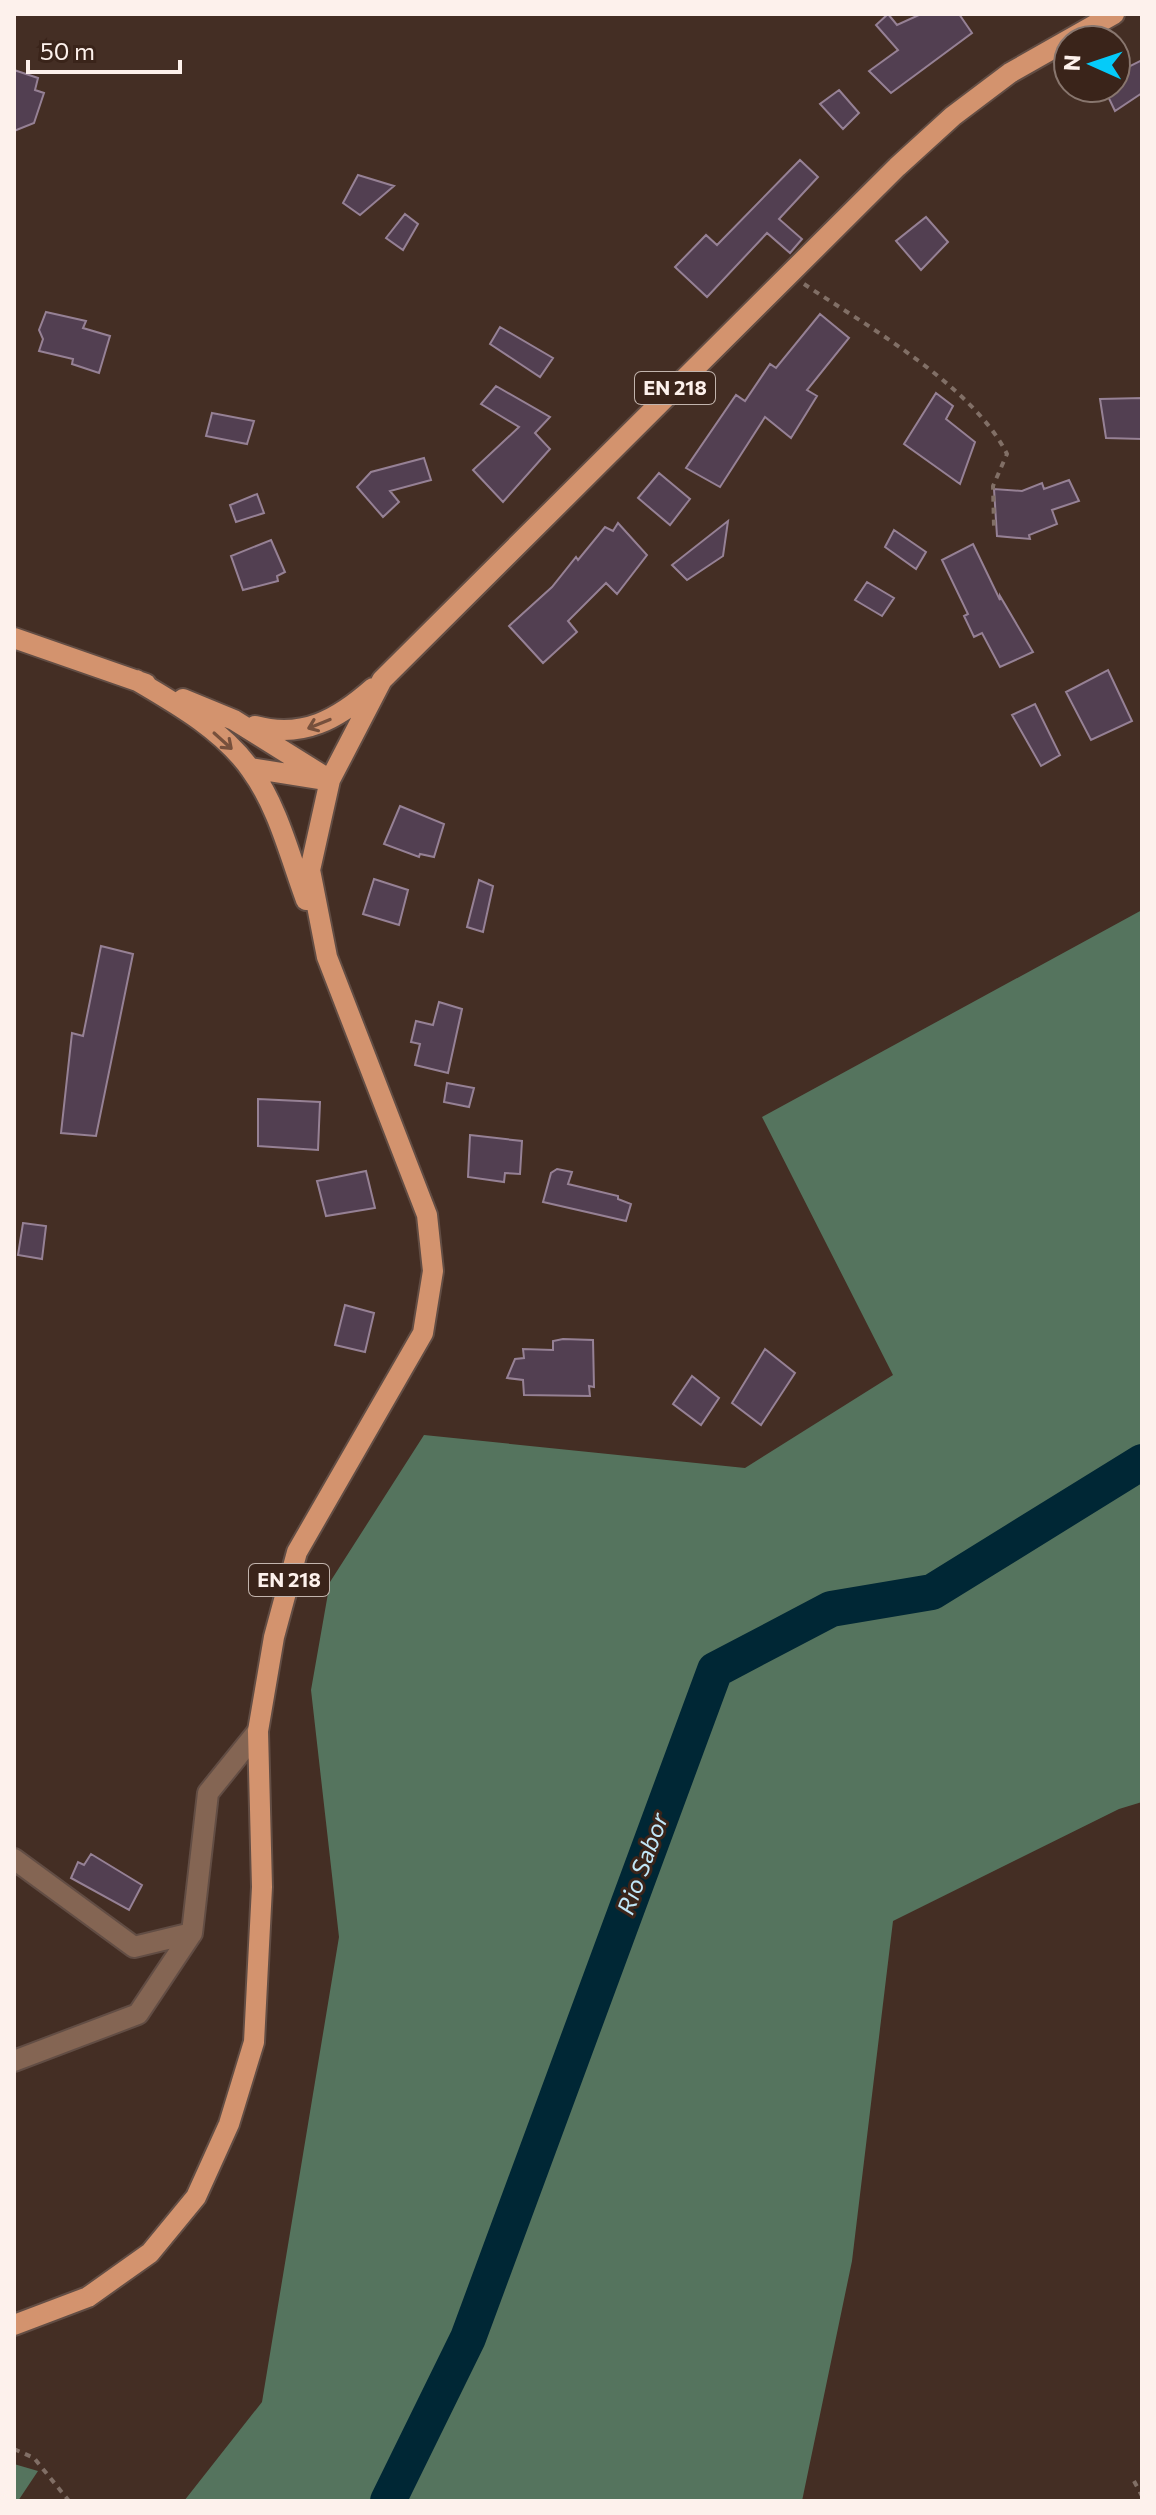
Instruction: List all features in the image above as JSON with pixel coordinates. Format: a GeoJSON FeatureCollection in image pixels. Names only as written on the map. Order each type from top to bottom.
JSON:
{"type":"FeatureCollection","features":[{"type":"Feature","properties":{"kind":"main road","name":"EN 218"},"geometry":{"type":"LineString","coordinates":[[14,2325],[88,2297],[150,2253],[196,2197],[229,2124],[254,2042],[262,1887],[258,1731],[274,1637],[297,1552],[423,1333],[433,1271],[427,1215],[327,957],[310,870],[330,780],[382,680],[789,274],[953,116],[1010,73],[1114,14]]}},
{"type":"Feature","properties":{"kind":"main road"},"geometry":{"type":"LineString","coordinates":[[14,638],[136,680],[234,720],[277,731],[303,730],[324,724],[352,706],[382,680]]}},
{"type":"Feature","properties":{"kind":"main road"},"geometry":{"type":"LineString","coordinates":[[136,680],[194,716],[250,768],[263,789],[327,957]]}},
{"type":"Feature","properties":{"kind":"main road"},"geometry":{"type":"LineString","coordinates":[[234,720],[330,780]]}},
{"type":"Feature","properties":{"kind":"main road"},"geometry":{"type":"LineString","coordinates":[[250,768],[330,780]]}},
{"type":"Feature","properties":{"kind":"street"},"geometry":{"type":"LineString","coordinates":[[14,2061],[138,2014],[192,1933],[208,1793],[258,1731]]}},
{"type":"Feature","properties":{"kind":"street"},"geometry":{"type":"LineString","coordinates":[[14,1859],[134,1947],[192,1933]]}},
{"type":"Feature","properties":{"kind":"path"},"geometry":{"type":"LineString","coordinates":[[789,274],[920,362],[996,432],[1007,454],[993,486],[994,526]]}},
{"type":"Feature","properties":{"kind":"path"},"geometry":{"type":"LineString","coordinates":[[14,2449],[34,2458],[69,2501]]}},
{"type":"Feature","properties":{"kind":"path"},"geometry":{"type":"LineString","coordinates":[[1134,2481],[1142,2496]]}},
{"type":"Feature","properties":{"kind":"green space"},"geometry":{"type":"Polygon","coordinates":[[[1142,910],[1142,1802],[1119,1809],[893,1921],[852,2261],[802,2501],[184,2501],[262,2402],[339,1937],[311,1690],[330,1582],[424,1435],[745,1468],[893,1375],[762,1117],[1142,910]]]}},
{"type":"Feature","properties":{"kind":"green space"},"geometry":{"type":"Polygon","coordinates":[[[14,2464],[38,2471],[18,2501],[14,2501],[14,2464]]]}},
{"type":"Feature","properties":{"kind":"building"},"geometry":{"type":"Polygon","coordinates":[[[888,14],[897,25],[921,14],[959,14],[972,33],[891,93],[869,71],[898,50],[876,25],[888,14]]]}},
{"type":"Feature","properties":{"kind":"building"},"geometry":{"type":"Polygon","coordinates":[[[1142,60],[1142,93],[1132,100],[1132,65],[1142,60]]]}},
{"type":"Feature","properties":{"kind":"building"},"geometry":{"type":"Polygon","coordinates":[[[14,70],[38,78],[35,90],[44,93],[34,123],[14,131],[14,70]]]}},
{"type":"Feature","properties":{"kind":"building"},"geometry":{"type":"Polygon","coordinates":[[[839,90],[859,113],[843,129],[820,104],[839,90]]]}},
{"type":"Feature","properties":{"kind":"building"},"geometry":{"type":"Polygon","coordinates":[[[1112,104],[1126,104],[1115,111],[1112,104]]]}},
{"type":"Feature","properties":{"kind":"building"},"geometry":{"type":"Polygon","coordinates":[[[800,160],[818,177],[779,219],[802,239],[790,253],[767,233],[707,297],[675,267],[706,235],[717,245],[800,160]]]}},
{"type":"Feature","properties":{"kind":"building"},"geometry":{"type":"Polygon","coordinates":[[[358,175],[394,186],[360,215],[343,203],[358,175]]]}},
{"type":"Feature","properties":{"kind":"building"},"geometry":{"type":"Polygon","coordinates":[[[405,214],[418,224],[403,250],[386,238],[405,214]]]}},
{"type":"Feature","properties":{"kind":"building"},"geometry":{"type":"Polygon","coordinates":[[[926,217],[948,242],[921,270],[896,241],[926,217]]]}},
{"type":"Feature","properties":{"kind":"building"},"geometry":{"type":"Polygon","coordinates":[[[46,312],[86,321],[83,328],[110,336],[99,373],[72,364],[73,359],[39,351],[43,339],[39,330],[46,312]]]}},
{"type":"Feature","properties":{"kind":"building"},"geometry":{"type":"Polygon","coordinates":[[[820,314],[849,338],[807,390],[817,396],[791,438],[765,417],[720,487],[686,468],[736,395],[745,401],[770,364],[776,368],[820,314]]]}},
{"type":"Feature","properties":{"kind":"building"},"geometry":{"type":"Polygon","coordinates":[[[500,327],[553,358],[540,377],[490,344],[500,327]]]}},
{"type":"Feature","properties":{"kind":"building"},"geometry":{"type":"Polygon","coordinates":[[[496,386],[550,417],[535,433],[550,449],[503,502],[473,470],[519,427],[481,404],[496,386]]]}},
{"type":"Feature","properties":{"kind":"building"},"geometry":{"type":"Polygon","coordinates":[[[936,393],[953,406],[946,419],[975,442],[960,484],[904,444],[936,393]]]}},
{"type":"Feature","properties":{"kind":"building"},"geometry":{"type":"Polygon","coordinates":[[[1142,398],[1142,439],[1106,438],[1100,399],[1142,398]]]}},
{"type":"Feature","properties":{"kind":"building"},"geometry":{"type":"Polygon","coordinates":[[[212,413],[254,421],[247,444],[206,436],[212,413]]]}},
{"type":"Feature","properties":{"kind":"building"},"geometry":{"type":"Polygon","coordinates":[[[424,458],[431,480],[390,491],[399,502],[383,517],[357,487],[371,472],[424,458]]]}},
{"type":"Feature","properties":{"kind":"building"},"geometry":{"type":"Polygon","coordinates":[[[659,473],[690,499],[670,525],[638,498],[659,473]]]}},
{"type":"Feature","properties":{"kind":"building"},"geometry":{"type":"Polygon","coordinates":[[[1069,480],[1079,501],[1052,510],[1057,524],[1029,535],[1030,539],[997,536],[994,489],[1022,491],[1042,483],[1044,489],[1069,480]]]}},
{"type":"Feature","properties":{"kind":"building"},"geometry":{"type":"Polygon","coordinates":[[[257,494],[264,513],[236,522],[230,505],[257,494]]]}},
{"type":"Feature","properties":{"kind":"building"},"geometry":{"type":"Polygon","coordinates":[[[728,521],[723,556],[687,580],[672,565],[728,521]]]}},
{"type":"Feature","properties":{"kind":"building"},"geometry":{"type":"Polygon","coordinates":[[[618,523],[647,555],[617,594],[606,583],[568,621],[577,632],[543,663],[509,626],[552,587],[605,527],[613,531],[618,523]]]}},
{"type":"Feature","properties":{"kind":"building"},"geometry":{"type":"Polygon","coordinates":[[[894,530],[926,552],[916,569],[885,547],[894,530]]]}},
{"type":"Feature","properties":{"kind":"building"},"geometry":{"type":"Polygon","coordinates":[[[271,540],[285,572],[277,576],[278,581],[243,590],[231,556],[271,540]]]}},
{"type":"Feature","properties":{"kind":"building"},"geometry":{"type":"Polygon","coordinates":[[[973,544],[1000,600],[1000,596],[1033,652],[1000,667],[982,633],[974,637],[964,616],[968,614],[942,560],[973,544]]]}},
{"type":"Feature","properties":{"kind":"building"},"geometry":{"type":"Polygon","coordinates":[[[867,582],[894,598],[882,616],[855,600],[867,582]]]}},
{"type":"Feature","properties":{"kind":"building"},"geometry":{"type":"Polygon","coordinates":[[[1108,670],[1132,721],[1091,740],[1066,692],[1108,670]]]}},
{"type":"Feature","properties":{"kind":"building"},"geometry":{"type":"Polygon","coordinates":[[[1035,704],[1060,755],[1041,766],[1012,715],[1035,704]]]}},
{"type":"Feature","properties":{"kind":"building"},"geometry":{"type":"Polygon","coordinates":[[[400,806],[444,824],[434,857],[420,854],[419,857],[384,844],[400,806]]]}},
{"type":"Feature","properties":{"kind":"building"},"geometry":{"type":"Polygon","coordinates":[[[374,879],[408,890],[399,925],[363,914],[374,879]]]}},
{"type":"Feature","properties":{"kind":"building"},"geometry":{"type":"Polygon","coordinates":[[[479,880],[493,886],[483,932],[467,927],[479,880]]]}},
{"type":"Feature","properties":{"kind":"building"},"geometry":{"type":"Polygon","coordinates":[[[101,946],[133,954],[96,1136],[61,1133],[72,1033],[83,1036],[101,946]]]}},
{"type":"Feature","properties":{"kind":"building"},"geometry":{"type":"Polygon","coordinates":[[[439,1002],[462,1009],[448,1073],[415,1065],[420,1044],[411,1042],[416,1021],[433,1025],[439,1002]]]}},
{"type":"Feature","properties":{"kind":"building"},"geometry":{"type":"Polygon","coordinates":[[[447,1083],[474,1088],[469,1107],[444,1102],[447,1083]]]}},
{"type":"Feature","properties":{"kind":"building"},"geometry":{"type":"Polygon","coordinates":[[[258,1099],[320,1102],[318,1150],[258,1146],[258,1099]]]}},
{"type":"Feature","properties":{"kind":"building"},"geometry":{"type":"Polygon","coordinates":[[[470,1135],[522,1141],[520,1174],[505,1173],[504,1182],[468,1177],[470,1135]]]}},
{"type":"Feature","properties":{"kind":"building"},"geometry":{"type":"Polygon","coordinates":[[[557,1169],[572,1172],[568,1184],[618,1196],[618,1199],[631,1204],[626,1221],[543,1202],[551,1173],[557,1169]]]}},
{"type":"Feature","properties":{"kind":"building"},"geometry":{"type":"Polygon","coordinates":[[[366,1171],[375,1208],[326,1216],[317,1181],[366,1171]]]}},
{"type":"Feature","properties":{"kind":"building"},"geometry":{"type":"Polygon","coordinates":[[[23,1223],[46,1226],[42,1259],[18,1255],[23,1223]]]}},
{"type":"Feature","properties":{"kind":"building"},"geometry":{"type":"Polygon","coordinates":[[[345,1305],[374,1313],[365,1352],[335,1345],[345,1305]]]}},
{"type":"Feature","properties":{"kind":"building"},"geometry":{"type":"Polygon","coordinates":[[[593,1340],[594,1387],[589,1386],[590,1396],[524,1395],[523,1380],[507,1378],[515,1359],[524,1358],[523,1349],[553,1350],[553,1341],[593,1340]]]}},
{"type":"Feature","properties":{"kind":"building"},"geometry":{"type":"Polygon","coordinates":[[[765,1349],[795,1373],[761,1425],[732,1403],[765,1349]]]}},
{"type":"Feature","properties":{"kind":"building"},"geometry":{"type":"Polygon","coordinates":[[[692,1376],[719,1398],[701,1425],[673,1404],[692,1376]]]}},
{"type":"Feature","properties":{"kind":"building"},"geometry":{"type":"Polygon","coordinates":[[[91,1854],[142,1885],[129,1910],[71,1878],[78,1862],[84,1865],[91,1854]]]}},
{"type":"Feature","properties":{"kind":"waterway","name":"Rio Sabor"},"geometry":{"type":"LineString","coordinates":[[388,2501],[468,2338],[715,1670],[831,1609],[932,1592],[1142,1462]]}}]}
